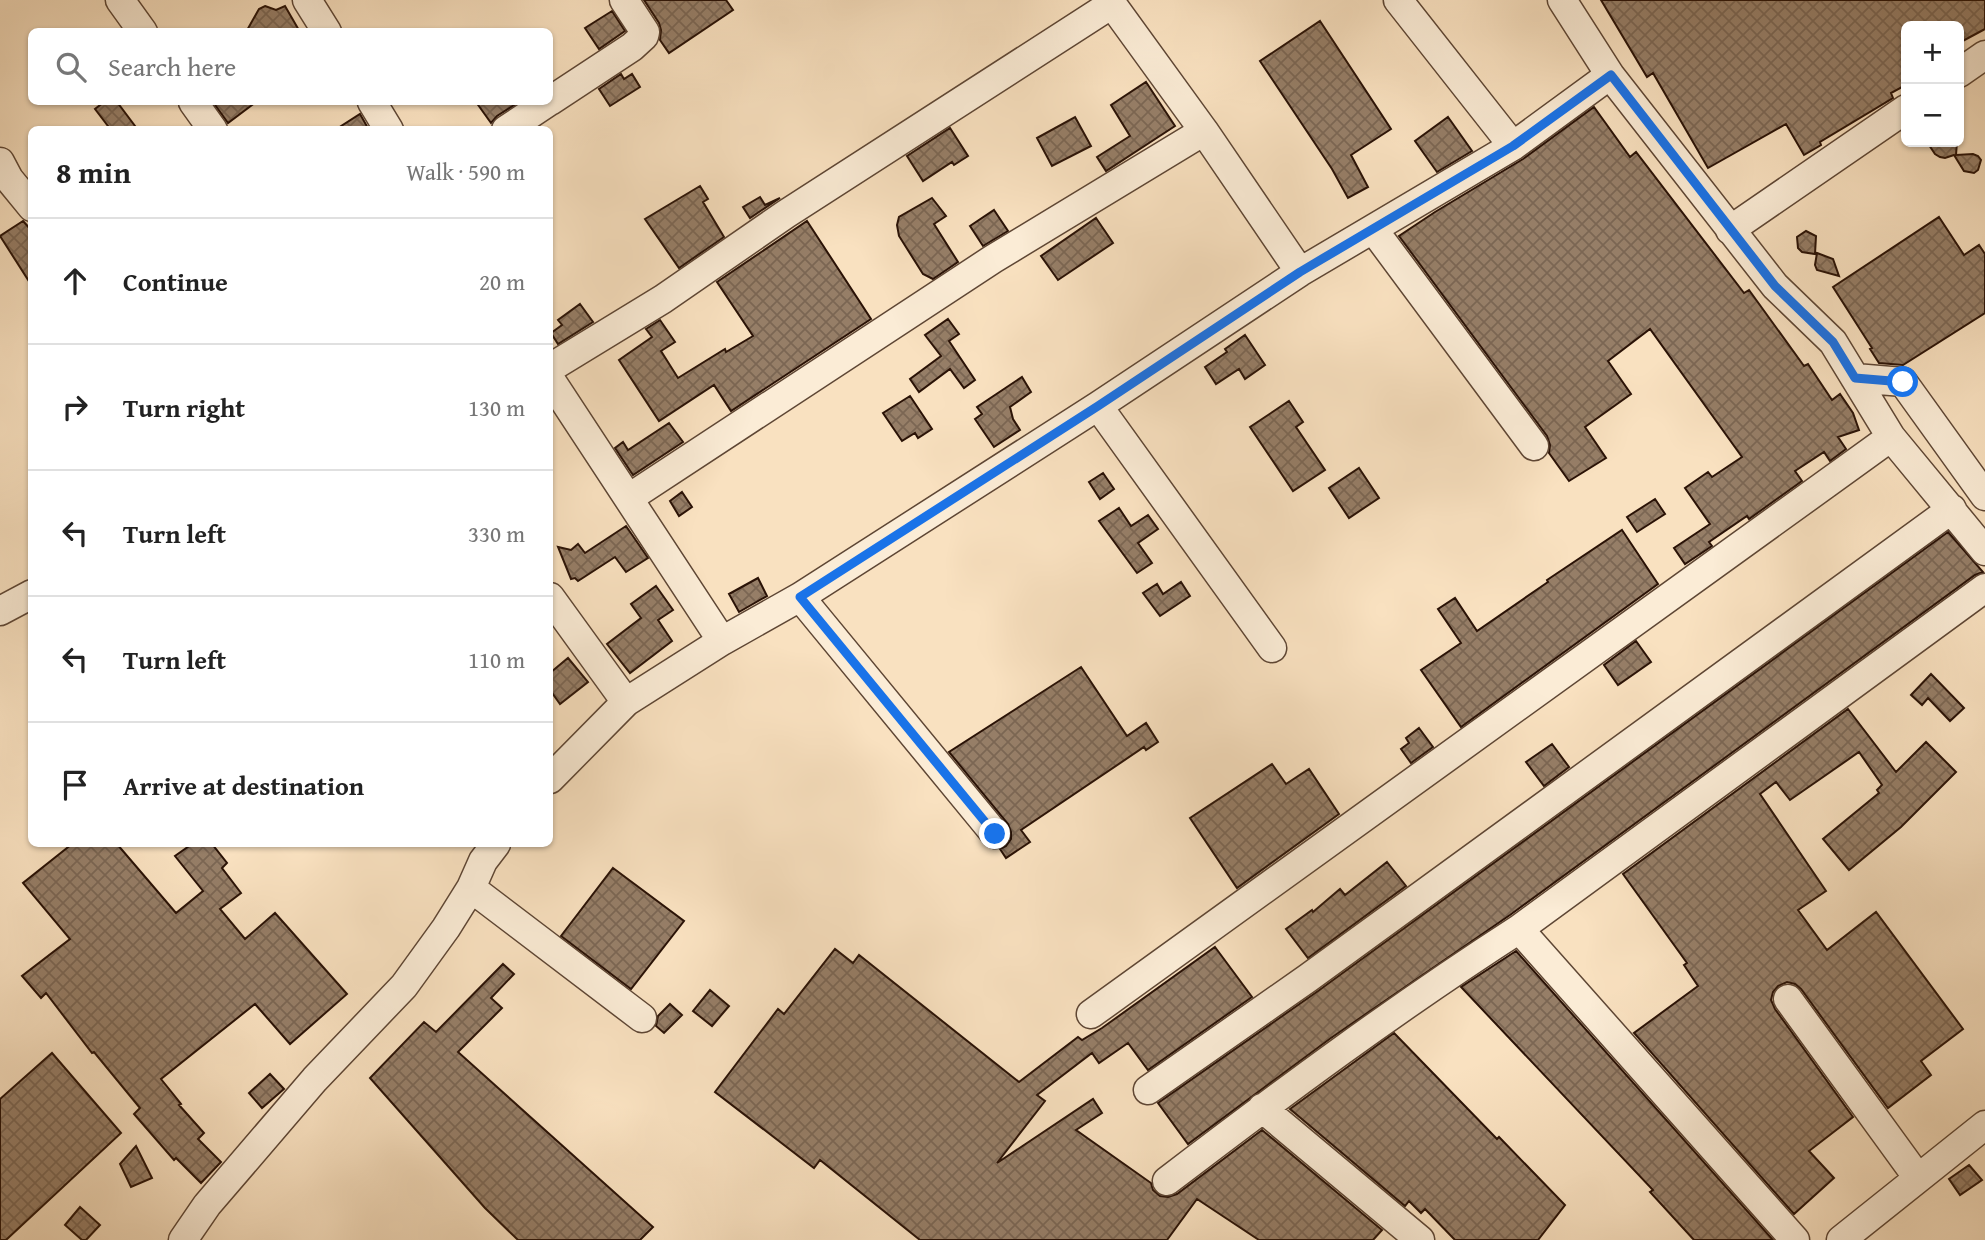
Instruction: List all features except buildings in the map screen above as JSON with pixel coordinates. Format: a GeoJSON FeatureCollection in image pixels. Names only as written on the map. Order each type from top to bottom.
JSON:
{"type":"FeatureCollection","features":[{"type":"Feature","properties":{"kind":"street"},"geometry":{"type":"LineString","coordinates":[[120,0],[140,28]]}},
{"type":"Feature","properties":{"kind":"street"},"geometry":{"type":"LineString","coordinates":[[307,0],[324,28]]}},
{"type":"Feature","properties":{"kind":"street"},"geometry":{"type":"LineString","coordinates":[[553,98],[632,47],[644,36],[645,32],[624,0]]}},
{"type":"Feature","properties":{"kind":"street"},"geometry":{"type":"LineString","coordinates":[[1398,0],[1513,146]]}},
{"type":"Feature","properties":{"kind":"street"},"geometry":{"type":"LineString","coordinates":[[1562,0],[1611,75],[1775,286],[1833,342],[1892,437],[1985,551]]}},
{"type":"Feature","properties":{"kind":"street"},"geometry":{"type":"LineString","coordinates":[[553,366],[663,299],[786,214],[1110,2],[1204,131],[1300,272]]}},
{"type":"Feature","properties":{"kind":"street"},"geometry":{"type":"LineString","coordinates":[[1964,70],[1985,55]]}},
{"type":"Feature","properties":{"kind":"street"},"geometry":{"type":"LineString","coordinates":[[553,776],[626,702],[722,641],[800,597],[1098,406],[1300,272],[1513,146],[1611,75]]}},
{"type":"Feature","properties":{"kind":"street"},"geometry":{"type":"LineString","coordinates":[[195,105],[210,126]]}},
{"type":"Feature","properties":{"kind":"street"},"geometry":{"type":"LineString","coordinates":[[374,105],[387,126]]}},
{"type":"Feature","properties":{"kind":"street"},"geometry":{"type":"LineString","coordinates":[[512,126],[543,105]]}},
{"type":"Feature","properties":{"kind":"street"},"geometry":{"type":"LineString","coordinates":[[1730,230],[1901,112]]}},
{"type":"Feature","properties":{"kind":"street"},"geometry":{"type":"LineString","coordinates":[[629,498],[993,259],[1204,131]]}},
{"type":"Feature","properties":{"kind":"street"},"geometry":{"type":"LineString","coordinates":[[0,162],[9,179],[28,202]]}},
{"type":"Feature","properties":{"kind":"street"},"geometry":{"type":"LineString","coordinates":[[1373,229],[1534,446]]}},
{"type":"Feature","properties":{"kind":"street"},"geometry":{"type":"LineString","coordinates":[[1855,378],[1903,382],[1985,496]]}},
{"type":"Feature","properties":{"kind":"street"},"geometry":{"type":"LineString","coordinates":[[553,384],[722,641]]}},
{"type":"Feature","properties":{"kind":"street"},"geometry":{"type":"LineString","coordinates":[[1098,406],[1272,648]]}},
{"type":"Feature","properties":{"kind":"street"},"geometry":{"type":"LineString","coordinates":[[1091,1014],[1892,437]]}},
{"type":"Feature","properties":{"kind":"street"},"geometry":{"type":"LineString","coordinates":[[1148,1090],[1308,978],[1952,509]]}},
{"type":"Feature","properties":{"kind":"street"},"geometry":{"type":"LineString","coordinates":[[1167,1181],[1262,1108],[1440,980],[1519,929],[1985,588]]}},
{"type":"Feature","properties":{"kind":"street"},"geometry":{"type":"LineString","coordinates":[[0,611],[28,596]]}},
{"type":"Feature","properties":{"kind":"street"},"geometry":{"type":"LineString","coordinates":[[800,597],[995,834]]}},
{"type":"Feature","properties":{"kind":"street"},"geometry":{"type":"LineString","coordinates":[[553,601],[626,702]]}},
{"type":"Feature","properties":{"kind":"street"},"geometry":{"type":"LineString","coordinates":[[183,1240],[207,1205],[315,1079],[404,986],[471,888],[483,861],[494,847]]}},
{"type":"Feature","properties":{"kind":"street"},"geometry":{"type":"LineString","coordinates":[[471,888],[642,1018]]}},
{"type":"Feature","properties":{"kind":"street"},"geometry":{"type":"LineString","coordinates":[[1519,929],[1795,1240]]}},
{"type":"Feature","properties":{"kind":"street"},"geometry":{"type":"LineString","coordinates":[[1788,999],[1918,1178]]}},
{"type":"Feature","properties":{"kind":"street"},"geometry":{"type":"LineString","coordinates":[[1262,1108],[1420,1240]]}},
{"type":"Feature","properties":{"kind":"street"},"geometry":{"type":"LineString","coordinates":[[1841,1240],[1985,1125]]}},
{"type":"Feature","properties":{"kind":"route"},"geometry":{"type":"LineString","coordinates":[[995,834],[800,597],[1098,406],[1300,272],[1513,146],[1611,75],[1775,286],[1833,342],[1855,378],[1903,382]]}}]}
